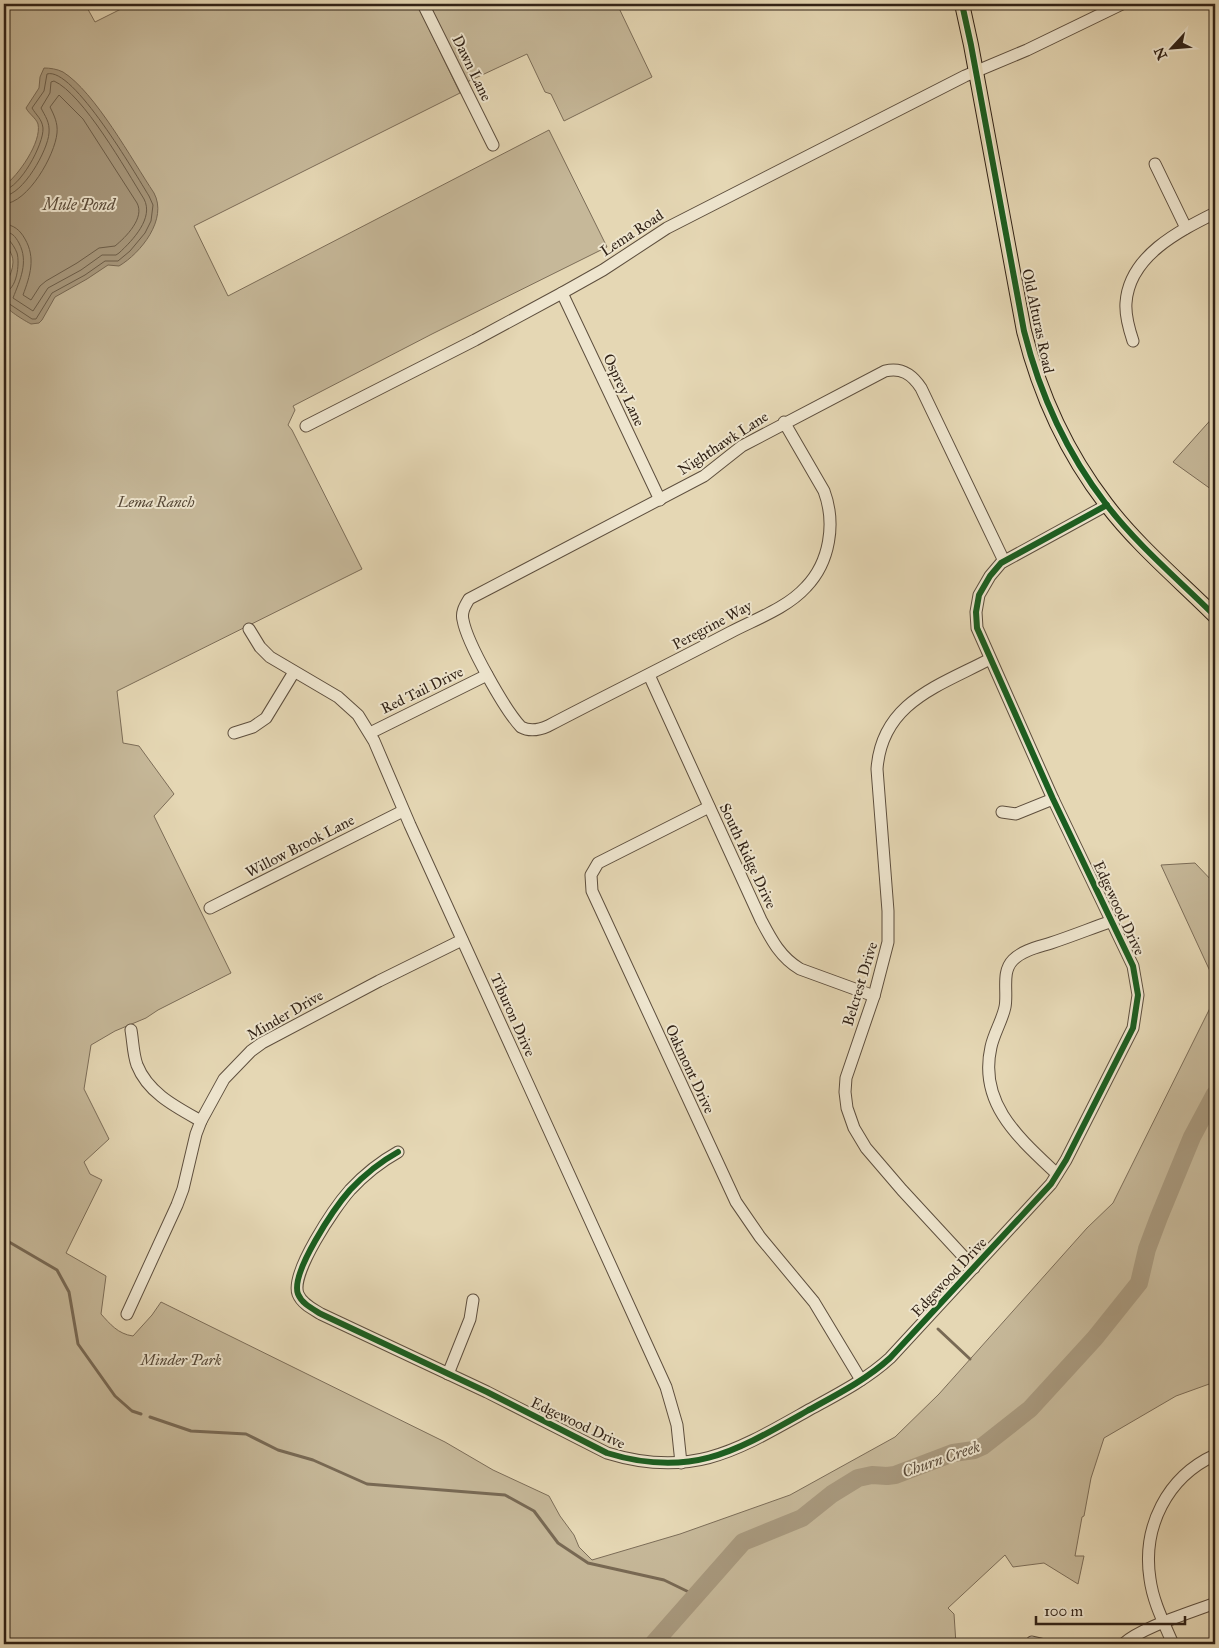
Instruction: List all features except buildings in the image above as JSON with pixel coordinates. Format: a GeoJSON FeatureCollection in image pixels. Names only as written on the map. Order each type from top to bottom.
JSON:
{"type":"FeatureCollection","features":[{"type":"Feature","properties":{"kind":"main road","name":"Old Alturas Road"},"geometry":{"type":"LineString","coordinates":[[962,4],[1024,331],[1035,371],[1047,404],[1071,453],[1107,505],[1156,558],[1215,616]]}},
{"type":"Feature","properties":{"kind":"street","name":"Dawn Lane"},"geometry":{"type":"LineString","coordinates":[[424,4],[493,145]]}},
{"type":"Feature","properties":{"kind":"street","name":"Lema Road"},"geometry":{"type":"LineString","coordinates":[[306,426],[475,340],[562,293],[603,270],[666,228],[976,71],[1027,50],[1122,4]]}},
{"type":"Feature","properties":{"kind":"street"},"geometry":{"type":"LineString","coordinates":[[1155,164],[1186,228]]}},
{"type":"Feature","properties":{"kind":"street"},"geometry":{"type":"LineString","coordinates":[[1132,341],[1126,303],[1130,285],[1139,267],[1164,242],[1215,213]]}},
{"type":"Feature","properties":{"kind":"street","name":"Osprey Lane"},"geometry":{"type":"LineString","coordinates":[[562,293],[660,500]]}},
{"type":"Feature","properties":{"kind":"street","name":"Nighthawk Lane"},"geometry":{"type":"LineString","coordinates":[[487,675],[463,619],[463,610],[469,599],[704,476],[742,446],[784,422],[884,371],[898,370],[909,374],[921,388],[1004,561]]}},
{"type":"Feature","properties":{"kind":"street","name":"Peregrine Way"},"geometry":{"type":"LineString","coordinates":[[487,675],[517,724],[525,730],[541,729],[649,675],[787,602],[800,593],[816,575],[827,548],[830,528],[829,504],[824,491],[784,422]]}},
{"type":"Feature","properties":{"kind":"street","name":"Edgewood Drive"},"geometry":{"type":"LineString","coordinates":[[398,1152],[367,1174],[338,1205],[303,1263],[297,1280],[297,1291],[301,1300],[321,1314],[448,1374],[607,1453],[638,1461],[666,1464],[711,1458],[742,1447],[860,1380],[890,1358],[1046,1190],[1057,1174],[1111,1073],[1135,1023],[1138,995],[1136,977],[1130,960],[1054,799],[977,628],[977,605],[980,595],[986,582],[998,566],[1107,505]]}},
{"type":"Feature","properties":{"kind":"street","name":"Tiburon Drive"},"geometry":{"type":"LineString","coordinates":[[248,628],[265,652],[276,662],[344,702],[358,716],[370,733],[403,811],[666,1387],[674,1410],[680,1463]]}},
{"type":"Feature","properties":{"kind":"street","name":"Belcrest Drive"},"geometry":{"type":"LineString","coordinates":[[974,1268],[881,1166],[859,1138],[845,1100],[846,1078],[874,996],[886,952],[889,932],[876,769],[883,736],[892,721],[916,699],[990,659]]}},
{"type":"Feature","properties":{"kind":"street"},"geometry":{"type":"LineString","coordinates":[[234,733],[253,727],[266,718],[294,672]]}},
{"type":"Feature","properties":{"kind":"street","name":"Red Tail Drive"},"geometry":{"type":"LineString","coordinates":[[370,733],[487,675]]}},
{"type":"Feature","properties":{"kind":"street","name":"South Ridge Drive"},"geometry":{"type":"LineString","coordinates":[[649,675],[761,920],[778,951],[800,969],[874,996]]}},
{"type":"Feature","properties":{"kind":"street"},"geometry":{"type":"LineString","coordinates":[[1002,812],[1016,814],[1054,799]]}},
{"type":"Feature","properties":{"kind":"street","name":"Oakmont Drive"},"geometry":{"type":"LineString","coordinates":[[709,807],[598,863],[591,875],[592,891],[736,1202],[760,1237],[814,1302],[860,1380]]}},
{"type":"Feature","properties":{"kind":"street","name":"Willow Brook Lane"},"geometry":{"type":"LineString","coordinates":[[210,908],[403,811]]}},
{"type":"Feature","properties":{"kind":"street"},"geometry":{"type":"LineString","coordinates":[[1057,1174],[1010,1127],[992,1093],[989,1082],[990,1048],[1005,1007],[1007,972],[1014,959],[1029,950],[1112,921]]}},
{"type":"Feature","properties":{"kind":"street","name":"Minder Drive"},"geometry":{"type":"LineString","coordinates":[[127,1314],[177,1205],[201,1121],[224,1079],[237,1064],[262,1043],[379,980],[462,940]]}},
{"type":"Feature","properties":{"kind":"street"},"geometry":{"type":"LineString","coordinates":[[131,1030],[135,1058],[143,1077],[167,1100],[201,1121]]}},
{"type":"Feature","properties":{"kind":"street"},"geometry":{"type":"LineString","coordinates":[[448,1374],[470,1319],[473,1300]]}},
{"type":"Feature","properties":{"kind":"street"},"geometry":{"type":"LineString","coordinates":[[1174,1644],[1155,1599],[1150,1580],[1148,1552],[1154,1523],[1164,1500],[1176,1483],[1198,1464],[1215,1455]]}},
{"type":"Feature","properties":{"kind":"street"},"geometry":{"type":"LineString","coordinates":[[1123,1644],[1139,1633],[1215,1603]]}},
{"type":"Feature","properties":{"kind":"green space"},"geometry":{"type":"Polygon","coordinates":[[[4,4],[85,4],[95,22],[131,4],[417,4],[460,93],[194,226],[228,296],[549,130],[607,247],[293,406],[295,410],[288,425],[362,569],[117,691],[123,743],[139,746],[174,794],[154,816],[231,973],[91,1045],[84,1089],[109,1139],[84,1162],[90,1174],[102,1180],[66,1253],[106,1276],[101,1314],[119,1331],[133,1336],[161,1302],[445,1442],[493,1470],[549,1496],[560,1516],[574,1535],[579,1547],[592,1560],[680,1534],[790,1495],[895,1437],[939,1394],[1087,1228],[1113,1203],[1215,998],[1215,1389],[1212,1383],[1176,1396],[1104,1438],[1091,1478],[1075,1556],[1084,1556],[1078,1584],[1044,1563],[1013,1567],[1005,1555],[948,1608],[954,1614],[956,1644],[4,1644],[4,4]]]}},
{"type":"Feature","properties":{"kind":"green space"},"geometry":{"type":"Polygon","coordinates":[[[429,4],[617,4],[652,77],[564,121],[551,94],[545,92],[527,54],[467,82],[429,4]]]}},
{"type":"Feature","properties":{"kind":"green space"},"geometry":{"type":"Polygon","coordinates":[[[1215,415],[1215,492],[1173,462],[1215,415]]]}},
{"type":"Feature","properties":{"kind":"green space"},"geometry":{"type":"Polygon","coordinates":[[[1195,863],[1215,884],[1215,982],[1161,865],[1195,863]]]}},
{"type":"Feature","properties":{"kind":"water","name":"Mule Pond"},"geometry":{"type":"Polygon","coordinates":[[[44,68],[63,72],[88,95],[100,110],[154,193],[158,214],[150,234],[136,253],[119,266],[108,265],[55,297],[42,320],[39,323],[31,324],[5,306],[3,298],[13,262],[3,236],[4,186],[16,175],[33,149],[38,124],[26,108],[39,88],[40,77],[44,68]]]}},
{"type":"Feature","properties":{"kind":"waterway","name":"Churn Creek"},"geometry":{"type":"LineString","coordinates":[[653,1644],[743,1542],[802,1518],[832,1494],[858,1478],[872,1475],[895,1475],[953,1453],[974,1450],[983,1446],[1030,1409],[1095,1338],[1139,1283],[1147,1249],[1159,1217],[1192,1137],[1215,1094]]}},
{"type":"Feature","properties":{"kind":"waterway"},"geometry":{"type":"LineString","coordinates":[[4,1239],[57,1270],[69,1292],[78,1344],[115,1396],[132,1411],[141,1414]]}},
{"type":"Feature","properties":{"kind":"waterway"},"geometry":{"type":"LineString","coordinates":[[938,1329],[970,1359]]}},
{"type":"Feature","properties":{"kind":"waterway"},"geometry":{"type":"LineString","coordinates":[[150,1417],[191,1431],[246,1434],[278,1450],[313,1460],[367,1484],[505,1495],[534,1511],[558,1543],[588,1563],[664,1580],[697,1596]]}},
{"type":"Feature","properties":{"kind":"cycle path"},"geometry":{"type":"LineString","coordinates":[[962,4],[1024,331],[1030,355],[1046,400],[1079,464],[1106,504],[1145,548],[1215,616]]}},
{"type":"Feature","properties":{"kind":"cycle path"},"geometry":{"type":"LineString","coordinates":[[398,1152],[379,1164],[361,1179],[334,1210],[315,1240],[301,1271],[297,1284],[298,1294],[302,1301],[321,1314],[487,1392],[607,1453],[637,1460],[664,1463],[688,1462],[712,1457],[758,1438],[850,1387],[890,1358],[1051,1184],[1066,1160],[1133,1028],[1138,995],[1133,966],[1053,799],[977,628],[976,612],[979,595],[990,576],[1001,563],[1107,505]]}},
{"type":"Feature","properties":{"kind":"park label","name":"Lema Ranch"},"geometry":{"type":"Point","coordinates":[156,502]}},
{"type":"Feature","properties":{"kind":"park label","name":"Minder Park"},"geometry":{"type":"Point","coordinates":[181,1360]}}]}
